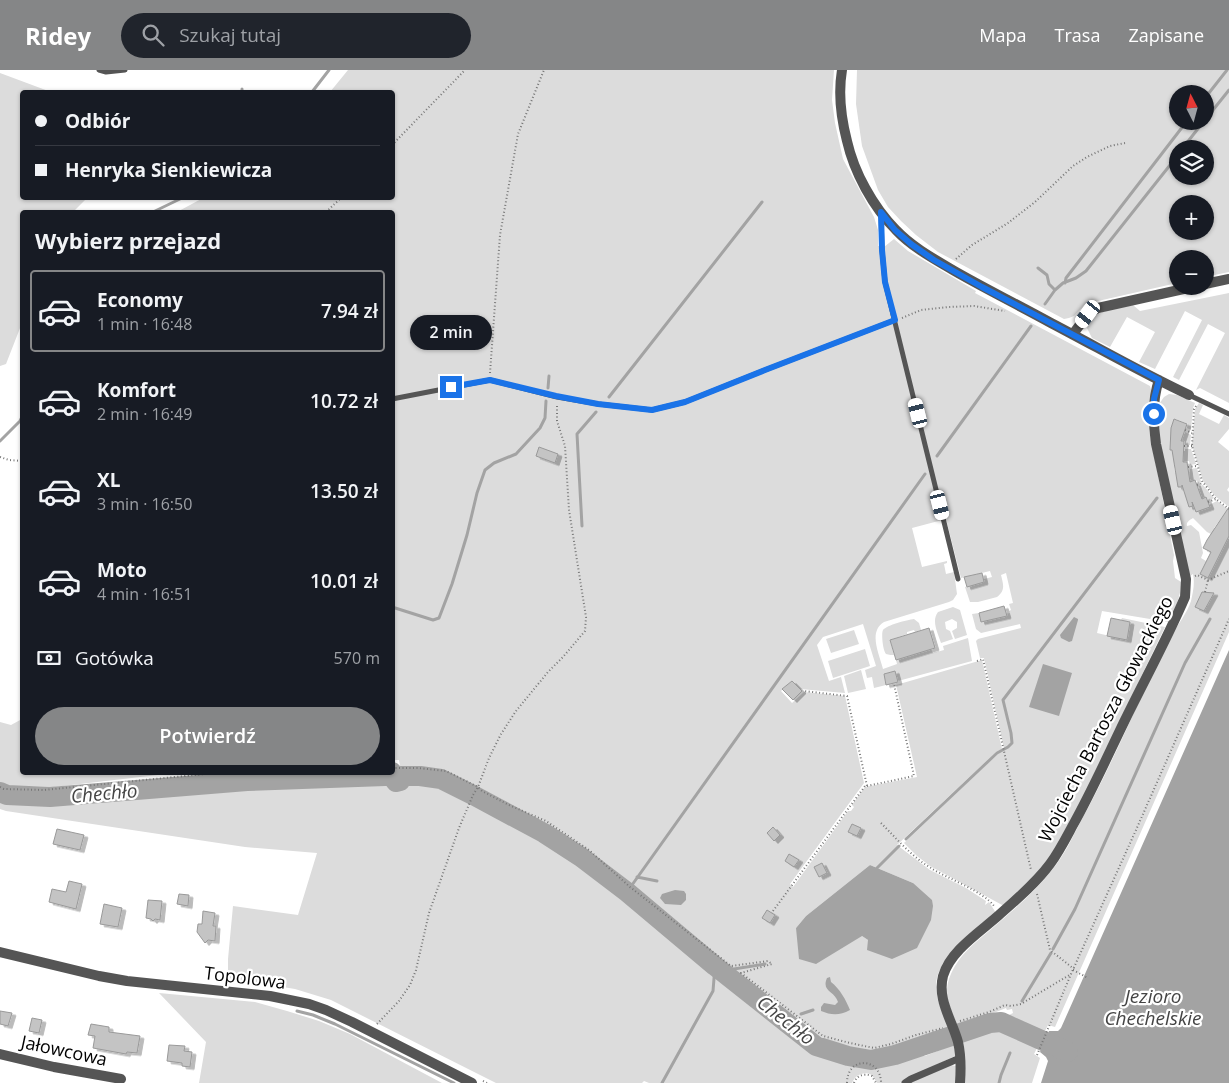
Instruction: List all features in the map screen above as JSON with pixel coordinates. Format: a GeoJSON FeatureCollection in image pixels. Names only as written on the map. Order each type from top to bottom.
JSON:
{"type":"FeatureCollection","features":[{"type":"Feature","properties":{"kind":"street"},"geometry":{"type":"LineString","coordinates":[[842,70],[840,100],[842,123],[850,156],[881,212],[895,230],[934,260],[982,287],[1189,395]]}},
{"type":"Feature","properties":{"kind":"street"},"geometry":{"type":"LineString","coordinates":[[1214,282],[1229,279]]}},
{"type":"Feature","properties":{"kind":"street"},"geometry":{"type":"LineString","coordinates":[[1073,334],[1088,314],[1098,308],[1169,292]]}},
{"type":"Feature","properties":{"kind":"street","name":"Wojciecha Bartosza Głowackiego"},"geometry":{"type":"LineString","coordinates":[[960,1083],[960,1058],[957,1040],[943,1005],[943,977],[947,968],[952,958],[967,942],[1034,882],[1060,850],[1087,799],[1185,597],[1186,579],[1154,430],[1154,399],[1159,380]]}},
{"type":"Feature","properties":{"kind":"street","name":"Topolowa"},"geometry":{"type":"LineString","coordinates":[[0,952],[128,982],[231,992],[293,1001],[326,1010],[472,1083]]}},
{"type":"Feature","properties":{"kind":"street","name":"Jałowcowa"},"geometry":{"type":"LineString","coordinates":[[0,1054],[54,1067],[121,1079]]}},
{"type":"Feature","properties":{"kind":"street"},"geometry":{"type":"LineString","coordinates":[[905,1083],[960,1058]]}},
{"type":"Feature","properties":{"kind":"lane"},"geometry":{"type":"LineString","coordinates":[[99,70],[106,72],[125,70]]}},
{"type":"Feature","properties":{"kind":"lane"},"geometry":{"type":"LineString","coordinates":[[881,212],[885,282],[958,579]]}},
{"type":"Feature","properties":{"kind":"lane"},"geometry":{"type":"LineString","coordinates":[[395,398],[490,380],[598,404],[652,410],[685,402],[895,320]]}},
{"type":"Feature","properties":{"kind":"lane"},"geometry":{"type":"LineString","coordinates":[[1189,395],[1229,414]]}},
{"type":"Feature","properties":{"kind":"path"},"geometry":{"type":"LineString","coordinates":[[395,141],[465,70]]}},
{"type":"Feature","properties":{"kind":"path"},"geometry":{"type":"LineString","coordinates":[[490,380],[500,234],[518,134],[544,70]]}},
{"type":"Feature","properties":{"kind":"path"},"geometry":{"type":"LineString","coordinates":[[952,262],[972,245],[1008,223],[1035,202],[1073,166],[1110,146],[1124,143]]}},
{"type":"Feature","properties":{"kind":"path"},"geometry":{"type":"LineString","coordinates":[[328,210],[339,200]]}},
{"type":"Feature","properties":{"kind":"path"},"geometry":{"type":"LineString","coordinates":[[895,320],[921,310],[937,308],[974,306],[1001,310]]}},
{"type":"Feature","properties":{"kind":"path"},"geometry":{"type":"LineString","coordinates":[[370,1031],[399,1001],[410,985],[416,970],[429,913],[459,828],[501,734],[516,711],[548,672],[586,631],[586,617],[569,510],[565,446],[557,421],[556,396]]}},
{"type":"Feature","properties":{"kind":"path"},"geometry":{"type":"LineString","coordinates":[[1199,400],[1194,408],[1192,433],[1192,446],[1197,466],[1203,483],[1216,499],[1229,509]]}},
{"type":"Feature","properties":{"kind":"path"},"geometry":{"type":"LineString","coordinates":[[1185,430],[1192,433]]}},
{"type":"Feature","properties":{"kind":"path"},"geometry":{"type":"LineString","coordinates":[[1184,446],[1192,446]]}},
{"type":"Feature","properties":{"kind":"path"},"geometry":{"type":"LineString","coordinates":[[0,457],[20,461]]}},
{"type":"Feature","properties":{"kind":"path"},"geometry":{"type":"LineString","coordinates":[[1188,467],[1197,466]]}},
{"type":"Feature","properties":{"kind":"path"},"geometry":{"type":"LineString","coordinates":[[1197,485],[1203,483]]}},
{"type":"Feature","properties":{"kind":"path"},"geometry":{"type":"LineString","coordinates":[[1208,502],[1216,499]]}},
{"type":"Feature","properties":{"kind":"path"},"geometry":{"type":"LineString","coordinates":[[1194,576],[1197,575],[1208,580],[1229,570]]}},
{"type":"Feature","properties":{"kind":"path"},"geometry":{"type":"LineString","coordinates":[[1205,592],[1208,580]]}},
{"type":"Feature","properties":{"kind":"path"},"geometry":{"type":"LineString","coordinates":[[1037,1055],[1073,969],[1229,619]]}},
{"type":"Feature","properties":{"kind":"path"},"geometry":{"type":"LineString","coordinates":[[977,661],[983,659],[1050,950],[1073,969],[1088,978]]}},
{"type":"Feature","properties":{"kind":"path"},"geometry":{"type":"LineString","coordinates":[[773,911],[865,786],[914,776],[894,684]]}},
{"type":"Feature","properties":{"kind":"path"},"geometry":{"type":"LineString","coordinates":[[804,691],[847,696],[867,786]]}},
{"type":"Feature","properties":{"kind":"path"},"geometry":{"type":"LineString","coordinates":[[395,768],[446,771],[478,787],[482,791],[546,821],[589,850],[630,887],[731,966],[768,961],[772,964],[741,973],[822,1036],[874,1048],[891,1044],[916,1035],[953,1027],[959,1021],[968,1017],[989,1012],[1005,1005],[1021,1004],[1071,974]]}},
{"type":"Feature","properties":{"kind":"path"},"geometry":{"type":"LineString","coordinates":[[0,787],[4,789],[44,790],[195,775]]}},
{"type":"Feature","properties":{"kind":"path"},"geometry":{"type":"LineString","coordinates":[[881,823],[916,858],[930,868],[990,901]]}},
{"type":"Feature","properties":{"kind":"path"},"geometry":{"type":"LineString","coordinates":[[846,1083],[850,1070],[854,1066],[863,1063],[871,1064],[876,1068],[881,1077],[881,1083]]}},
{"type":"Feature","properties":{"kind":"path"},"geometry":{"type":"LineString","coordinates":[[854,1083],[857,1077],[864,1074],[872,1076],[876,1083]]}},
{"type":"Feature","properties":{"kind":"shaded area"},"geometry":{"type":"Polygon","coordinates":[[[348,70],[834,70],[832,100],[843,159],[874,217],[878,230],[878,246],[884,247],[894,239],[908,251],[976,291],[975,293],[1150,386],[1152,393],[1149,430],[1174,555],[1175,578],[1181,582],[1179,598],[1168,622],[1102,611],[1097,633],[1127,640],[1130,622],[1121,620],[1122,618],[1165,627],[1083,797],[1057,846],[1044,865],[1004,906],[930,866],[904,843],[1004,748],[984,658],[980,658],[976,641],[1021,628],[1020,624],[981,633],[976,629],[972,614],[979,613],[982,622],[1006,616],[1006,614],[1010,613],[1009,604],[1013,603],[1006,573],[1001,575],[1003,589],[997,597],[970,602],[965,587],[984,582],[984,579],[992,577],[990,571],[961,578],[946,519],[912,528],[922,567],[947,561],[944,564],[946,574],[954,572],[957,594],[949,602],[884,622],[879,626],[876,643],[883,669],[897,664],[896,660],[931,649],[933,653],[944,650],[943,646],[968,638],[972,661],[898,681],[895,671],[884,674],[886,685],[874,688],[872,677],[867,678],[865,670],[876,666],[863,624],[823,637],[817,645],[829,681],[841,677],[845,693],[800,689],[792,681],[781,691],[792,703],[804,692],[845,696],[864,783],[790,884],[793,887],[848,811],[851,811],[854,807],[852,805],[865,787],[917,777],[896,685],[982,660],[1002,749],[996,752],[897,845],[930,870],[966,888],[986,901],[985,905],[989,902],[996,913],[943,963],[938,974],[936,982],[938,1001],[949,1028],[916,1038],[918,1043],[885,1055],[866,1056],[848,1054],[821,1044],[813,1040],[576,849],[552,833],[443,777],[427,773],[401,772],[399,760],[395,760],[395,210],[181,210],[199,200],[395,200],[395,90],[332,90],[348,70]],[[870,865],[806,916],[796,928],[862,936],[868,940],[913,883],[870,865]]]}},
{"type":"Feature","properties":{"kind":"shaded area"},"geometry":{"type":"Polygon","coordinates":[[[857,70],[1229,70],[1229,272],[1214,275],[1214,250],[1169,250],[1169,285],[1085,304],[1074,316],[1064,319],[938,252],[916,235],[888,207],[878,190],[862,146],[856,104],[857,70]]]}},
{"type":"Feature","properties":{"kind":"shaded area"},"geometry":{"type":"Polygon","coordinates":[[[0,73],[46,90],[20,90],[20,200],[85,200],[75,210],[20,210],[20,328],[6,364],[0,366],[0,73]]]}},
{"type":"Feature","properties":{"kind":"shaded area"},"geometry":{"type":"Polygon","coordinates":[[[1229,293],[1229,403],[1200,388],[1196,390],[1225,333],[1208,324],[1179,380],[1173,377],[1202,320],[1185,311],[1155,369],[1139,362],[1155,332],[1127,317],[1110,347],[1092,338],[1087,328],[1094,317],[1113,309],[1133,305],[1140,311],[1229,293]]]}},
{"type":"Feature","properties":{"kind":"shaded area"},"geometry":{"type":"Polygon","coordinates":[[[1169,394],[1177,395],[1195,403],[1191,430],[1187,428],[1188,424],[1175,419],[1171,429],[1191,435],[1190,445],[1185,445],[1185,441],[1171,440],[1170,450],[1185,451],[1185,449],[1191,449],[1196,464],[1190,465],[1189,461],[1174,464],[1175,473],[1190,472],[1190,469],[1197,468],[1201,482],[1198,483],[1196,480],[1182,485],[1185,494],[1200,489],[1199,486],[1203,485],[1214,498],[1208,501],[1206,497],[1193,503],[1210,507],[1209,505],[1217,501],[1229,510],[1214,528],[1229,539],[1229,632],[1055,1027],[1048,1025],[1043,1035],[1036,1033],[1025,1022],[1011,1018],[1009,1015],[1013,1013],[1012,1009],[1007,1010],[1006,1008],[958,1027],[951,1011],[947,990],[948,982],[955,966],[970,947],[1030,894],[1060,859],[1101,782],[1170,637],[1191,601],[1194,584],[1193,574],[1190,576],[1166,475],[1158,430],[1159,404],[1169,394]],[[1193,518],[1188,521],[1187,526],[1191,525],[1199,532],[1203,553],[1201,558],[1206,561],[1214,547],[1211,534],[1193,518]]]}},
{"type":"Feature","properties":{"kind":"shaded area"},"geometry":{"type":"Polygon","coordinates":[[[1199,403],[1203,405],[1199,414],[1219,424],[1224,415],[1229,418],[1229,429],[1218,442],[1229,451],[1229,487],[1227,490],[1229,492],[1229,507],[1215,496],[1203,481],[1192,445],[1195,409],[1199,403]]]}},
{"type":"Feature","properties":{"kind":"shaded area"},"geometry":{"type":"Polygon","coordinates":[[[953,607],[960,610],[967,635],[955,639],[952,631],[957,628],[957,622],[952,619],[945,622],[946,629],[950,631],[953,639],[941,643],[936,627],[936,616],[938,612],[953,607]]]}},
{"type":"Feature","properties":{"kind":"shaded area"},"geometry":{"type":"Polygon","coordinates":[[[914,619],[919,623],[921,630],[907,632],[907,634],[890,640],[894,655],[886,654],[882,635],[883,630],[914,619]]]}},
{"type":"Feature","properties":{"kind":"shaded area"},"geometry":{"type":"Polygon","coordinates":[[[854,630],[859,644],[831,653],[826,639],[854,630]]]}},
{"type":"Feature","properties":{"kind":"shaded area"},"geometry":{"type":"Polygon","coordinates":[[[865,649],[870,666],[833,678],[828,661],[865,649]]]}},
{"type":"Feature","properties":{"kind":"shaded area"},"geometry":{"type":"Polygon","coordinates":[[[861,670],[866,689],[848,693],[844,676],[861,670]]]}},
{"type":"Feature","properties":{"kind":"shaded area"},"geometry":{"type":"Polygon","coordinates":[[[20,720],[20,775],[158,775],[54,787],[0,786],[0,722],[11,725],[20,720]]]}},
{"type":"Feature","properties":{"kind":"shaded area"},"geometry":{"type":"Polygon","coordinates":[[[420,778],[441,782],[464,793],[556,846],[808,1044],[840,1058],[872,1063],[884,1062],[919,1051],[920,1054],[925,1056],[955,1044],[955,1056],[900,1083],[877,1083],[872,1075],[866,1073],[858,1075],[852,1083],[649,1083],[644,1081],[642,1083],[496,1083],[331,1000],[295,989],[228,978],[233,906],[298,915],[317,853],[245,847],[0,809],[0,797],[14,801],[54,801],[235,786],[420,778]]]}},
{"type":"Feature","properties":{"kind":"shaded area"},"geometry":{"type":"Polygon","coordinates":[[[159,993],[255,1002],[319,1021],[350,1034],[442,1083],[199,1083],[206,1042],[159,993]]]}},
{"type":"Feature","properties":{"kind":"shaded area"},"geometry":{"type":"Polygon","coordinates":[[[991,1030],[1008,1034],[1018,1040],[1039,1044],[1034,1054],[1040,1058],[1032,1083],[965,1083],[961,1038],[991,1030]]]}},
{"type":"Feature","properties":{"kind":"shaded area"},"geometry":{"type":"Polygon","coordinates":[[[951,1065],[956,1066],[956,1083],[909,1083],[951,1065]]]}},
{"type":"Feature","properties":{"kind":"water"},"geometry":{"type":"Polygon","coordinates":[[[1074,617],[1078,620],[1072,641],[1069,642],[1061,638],[1060,635],[1074,617]]]}},
{"type":"Feature","properties":{"kind":"water","name":"Jezioro Chechelskie"},"geometry":{"type":"Polygon","coordinates":[[[1229,650],[1229,1083],[1041,1083],[1048,1061],[1040,1052],[1049,1031],[1058,1031],[1061,1028],[1229,650]]]}},
{"type":"Feature","properties":{"kind":"water"},"geometry":{"type":"Polygon","coordinates":[[[1043,664],[1072,673],[1059,716],[1029,707],[1043,664]]]}},
{"type":"Feature","properties":{"kind":"water"},"geometry":{"type":"Polygon","coordinates":[[[870,865],[913,883],[932,900],[931,920],[917,948],[892,959],[867,950],[868,940],[862,936],[816,964],[799,959],[796,928],[806,916],[870,865]]]}},
{"type":"Feature","properties":{"kind":"water"},"geometry":{"type":"Polygon","coordinates":[[[675,890],[684,891],[686,900],[681,905],[665,904],[660,898],[662,894],[675,890]]]}},
{"type":"Feature","properties":{"kind":"water"},"geometry":{"type":"Polygon","coordinates":[[[830,977],[831,982],[847,1002],[850,1010],[835,1014],[821,1011],[824,1003],[835,1005],[838,1002],[826,986],[827,978],[830,977]]]}},
{"type":"Feature","properties":{"kind":"building"},"geometry":{"type":"Polygon","coordinates":[[[1174,419],[1187,424],[1181,441],[1184,441],[1183,462],[1187,462],[1190,482],[1195,480],[1202,499],[1206,497],[1210,507],[1196,512],[1192,502],[1193,506],[1189,507],[1182,485],[1182,487],[1178,487],[1172,450],[1170,450],[1171,428],[1174,419]]]}},
{"type":"Feature","properties":{"kind":"building"},"geometry":{"type":"Polygon","coordinates":[[[539,447],[558,454],[555,463],[536,456],[539,447]]]}},
{"type":"Feature","properties":{"kind":"building"},"geometry":{"type":"Polygon","coordinates":[[[1229,507],[1229,536],[1208,578],[1200,574],[1211,552],[1203,548],[1229,507]]]}},
{"type":"Feature","properties":{"kind":"building"},"geometry":{"type":"Polygon","coordinates":[[[982,573],[984,582],[967,587],[964,577],[982,573]]]}},
{"type":"Feature","properties":{"kind":"building"},"geometry":{"type":"Polygon","coordinates":[[[1202,592],[1214,593],[1204,611],[1195,607],[1202,592]]]}},
{"type":"Feature","properties":{"kind":"building"},"geometry":{"type":"Polygon","coordinates":[[[1004,606],[1007,616],[981,622],[979,613],[1004,606]]]}},
{"type":"Feature","properties":{"kind":"building"},"geometry":{"type":"Polygon","coordinates":[[[1111,618],[1130,622],[1127,640],[1107,636],[1111,618]]]}},
{"type":"Feature","properties":{"kind":"building"},"geometry":{"type":"Polygon","coordinates":[[[929,628],[935,648],[896,660],[890,640],[929,628]]]}},
{"type":"Feature","properties":{"kind":"building"},"geometry":{"type":"Polygon","coordinates":[[[895,671],[898,682],[886,685],[884,674],[895,671]]]}},
{"type":"Feature","properties":{"kind":"building"},"geometry":{"type":"Polygon","coordinates":[[[792,681],[802,691],[793,700],[782,689],[792,681]]]}},
{"type":"Feature","properties":{"kind":"building"},"geometry":{"type":"Polygon","coordinates":[[[852,824],[861,828],[857,836],[848,832],[852,824]]]}},
{"type":"Feature","properties":{"kind":"building"},"geometry":{"type":"Polygon","coordinates":[[[773,827],[780,835],[774,841],[767,833],[773,827]]]}},
{"type":"Feature","properties":{"kind":"building"},"geometry":{"type":"Polygon","coordinates":[[[57,829],[84,835],[80,850],[53,844],[57,829]]]}},
{"type":"Feature","properties":{"kind":"building"},"geometry":{"type":"Polygon","coordinates":[[[789,854],[799,860],[794,867],[785,861],[789,854]]]}},
{"type":"Feature","properties":{"kind":"building"},"geometry":{"type":"Polygon","coordinates":[[[822,863],[827,873],[819,877],[814,867],[822,863]]]}},
{"type":"Feature","properties":{"kind":"building"},"geometry":{"type":"Polygon","coordinates":[[[69,881],[82,884],[76,909],[49,902],[52,889],[66,892],[69,881]]]}},
{"type":"Feature","properties":{"kind":"building"},"geometry":{"type":"Polygon","coordinates":[[[179,894],[189,895],[188,906],[177,904],[179,894]]]}},
{"type":"Feature","properties":{"kind":"building"},"geometry":{"type":"Polygon","coordinates":[[[148,900],[162,901],[160,920],[155,919],[153,921],[146,918],[148,900]]]}},
{"type":"Feature","properties":{"kind":"building"},"geometry":{"type":"Polygon","coordinates":[[[104,904],[122,908],[118,927],[100,924],[104,904]]]}},
{"type":"Feature","properties":{"kind":"building"},"geometry":{"type":"Polygon","coordinates":[[[767,910],[775,915],[770,923],[762,918],[767,910]]]}},
{"type":"Feature","properties":{"kind":"building"},"geometry":{"type":"Polygon","coordinates":[[[203,911],[215,913],[213,926],[216,926],[215,941],[208,940],[205,943],[197,932],[198,924],[202,924],[203,911]]]}},
{"type":"Feature","properties":{"kind":"building"},"geometry":{"type":"Polygon","coordinates":[[[0,1011],[12,1013],[8,1026],[0,1024],[0,1011]]]}},
{"type":"Feature","properties":{"kind":"building"},"geometry":{"type":"Polygon","coordinates":[[[32,1018],[42,1020],[39,1033],[29,1031],[32,1018]]]}},
{"type":"Feature","properties":{"kind":"building"},"geometry":{"type":"Polygon","coordinates":[[[91,1024],[109,1027],[109,1032],[140,1036],[137,1053],[127,1052],[126,1054],[93,1048],[95,1036],[88,1035],[91,1024]]]}},
{"type":"Feature","properties":{"kind":"building"},"geometry":{"type":"Polygon","coordinates":[[[169,1045],[185,1046],[184,1051],[192,1052],[190,1067],[182,1066],[182,1063],[167,1061],[169,1045]]]}},
{"type":"Feature","properties":{"kind":"waterway"},"geometry":{"type":"LineString","coordinates":[[314,90],[329,70]]}},
{"type":"Feature","properties":{"kind":"waterway"},"geometry":{"type":"LineString","coordinates":[[1214,87],[1227,70]]}},
{"type":"Feature","properties":{"kind":"waterway"},"geometry":{"type":"LineString","coordinates":[[1214,109],[1229,90]]}},
{"type":"Feature","properties":{"kind":"waterway"},"geometry":{"type":"LineString","coordinates":[[1065,283],[1066,278],[1180,130]]}},
{"type":"Feature","properties":{"kind":"waterway"},"geometry":{"type":"LineString","coordinates":[[1189,140],[1197,130]]}},
{"type":"Feature","properties":{"kind":"waterway"},"geometry":{"type":"LineString","coordinates":[[1045,304],[1055,290],[1063,283],[1076,278],[1086,271],[1169,166]]}},
{"type":"Feature","properties":{"kind":"waterway"},"geometry":{"type":"LineString","coordinates":[[157,210],[178,200]]}},
{"type":"Feature","properties":{"kind":"waterway"},"geometry":{"type":"LineString","coordinates":[[609,397],[762,202]]}},
{"type":"Feature","properties":{"kind":"waterway"},"geometry":{"type":"LineString","coordinates":[[1038,268],[1047,275],[1049,284],[1055,290]]}},
{"type":"Feature","properties":{"kind":"waterway"},"geometry":{"type":"LineString","coordinates":[[937,456],[1031,326]]}},
{"type":"Feature","properties":{"kind":"waterway"},"geometry":{"type":"LineString","coordinates":[[548,388],[549,376]]}},
{"type":"Feature","properties":{"kind":"waterway"},"geometry":{"type":"LineString","coordinates":[[395,608],[433,620],[439,618],[452,584],[485,470],[494,463],[516,454],[540,428],[545,418],[546,401]]}},
{"type":"Feature","properties":{"kind":"waterway"},"geometry":{"type":"LineString","coordinates":[[582,526],[577,434],[596,412]]}},
{"type":"Feature","properties":{"kind":"waterway"},"geometry":{"type":"LineString","coordinates":[[0,441],[20,421]]}},
{"type":"Feature","properties":{"kind":"waterway"},"geometry":{"type":"LineString","coordinates":[[627,892],[925,474]]}},
{"type":"Feature","properties":{"kind":"waterway"},"geometry":{"type":"LineString","coordinates":[[906,839],[997,753],[1012,743],[1003,700],[1157,498]]}},
{"type":"Feature","properties":{"kind":"waterway"},"geometry":{"type":"LineString","coordinates":[[1053,949],[1075,909],[1185,663],[1210,619]]}},
{"type":"Feature","properties":{"kind":"waterway","name":"Chechło"},"geometry":{"type":"LineString","coordinates":[[0,792],[7,795],[50,797],[247,781],[385,775]]}},
{"type":"Feature","properties":{"kind":"waterway","name":"Chechło"},"geometry":{"type":"LineString","coordinates":[[392,775],[396,782],[400,781],[401,776],[441,779],[544,833],[581,857],[627,892],[715,966],[816,1046],[848,1056],[871,1060],[895,1055],[990,1023],[1001,1022],[1068,1052]]}},
{"type":"Feature","properties":{"kind":"waterway","name":"Chechło"},"geometry":{"type":"LineString","coordinates":[[126,791],[128,785]]}},
{"type":"Feature","properties":{"kind":"waterway","name":"Chechło"},"geometry":{"type":"LineString","coordinates":[[122,795],[124,791]]}},
{"type":"Feature","properties":{"kind":"waterway"},"geometry":{"type":"LineString","coordinates":[[877,868],[899,846]]}},
{"type":"Feature","properties":{"kind":"waterway"},"geometry":{"type":"LineString","coordinates":[[637,877],[657,881]]}},
{"type":"Feature","properties":{"kind":"waterway"},"geometry":{"type":"LineString","coordinates":[[1022,1001],[1051,953]]}},
{"type":"Feature","properties":{"kind":"waterway"},"geometry":{"type":"LineString","coordinates":[[721,971],[765,964]]}},
{"type":"Feature","properties":{"kind":"waterway"},"geometry":{"type":"LineString","coordinates":[[662,1083],[713,991],[715,966]]}},
{"type":"Feature","properties":{"kind":"waterway"},"geometry":{"type":"LineString","coordinates":[[801,1014],[813,1010]]}},
{"type":"Feature","properties":{"kind":"waterway"},"geometry":{"type":"LineString","coordinates":[[297,1011],[335,1024],[454,1083]]}},
{"type":"Feature","properties":{"kind":"waterway"},"geometry":{"type":"LineString","coordinates":[[785,1021],[793,1017]]}},
{"type":"Feature","properties":{"kind":"waterway"},"geometry":{"type":"LineString","coordinates":[[999,1083],[1010,1053]]}},
{"type":"Feature","properties":{"kind":"route"},"geometry":{"type":"LineString","coordinates":[[451,387],[490,380],[598,404],[652,410],[685,402],[895,320],[885,282],[881,212],[895,230],[934,260],[1159,380],[1154,399],[1154,414]]}}]}
